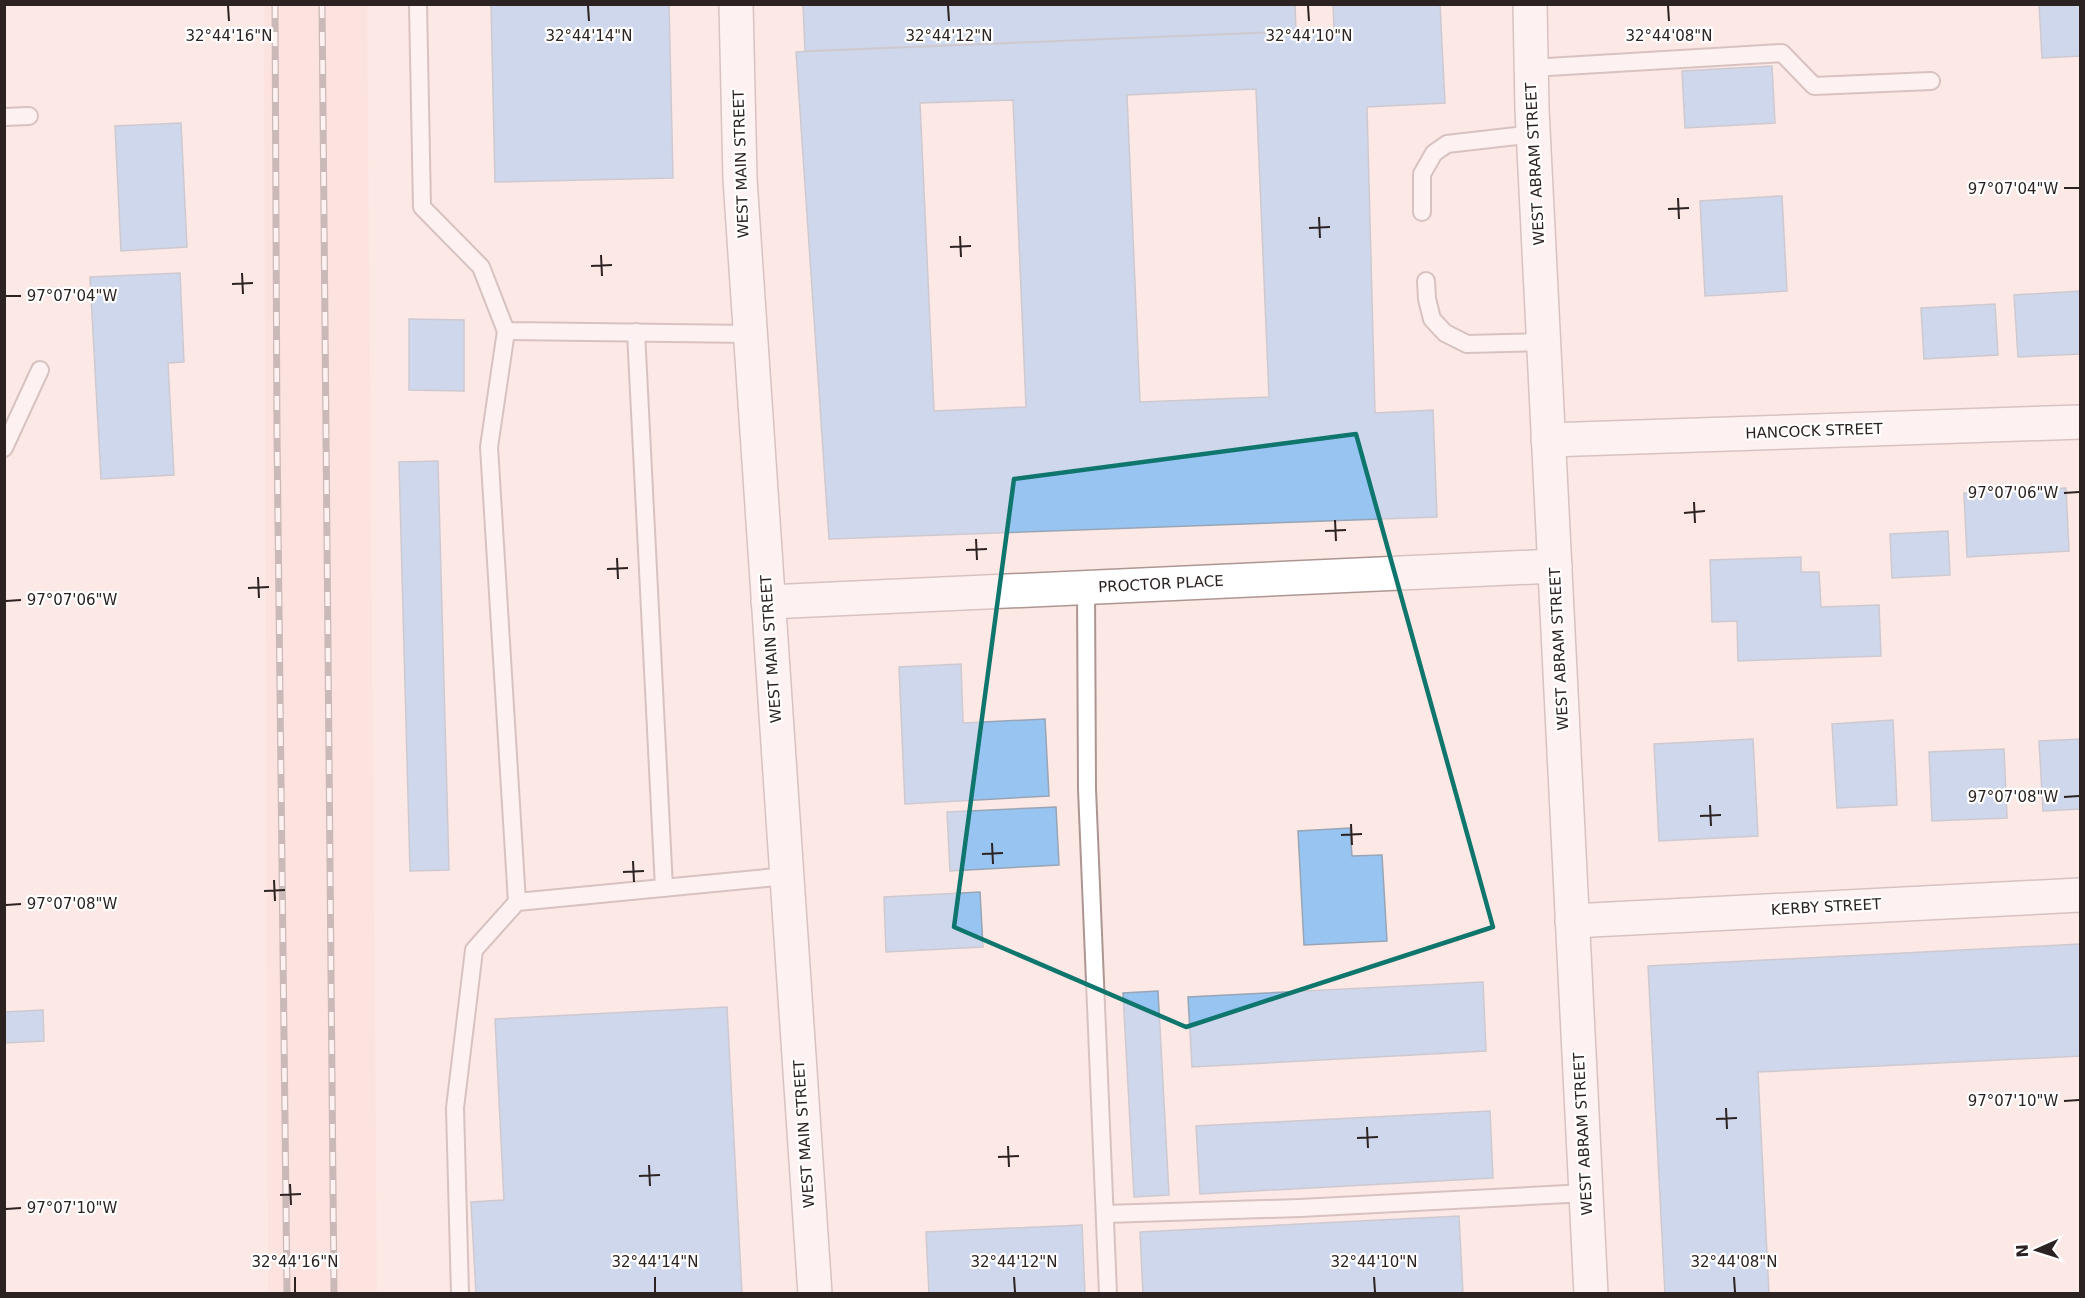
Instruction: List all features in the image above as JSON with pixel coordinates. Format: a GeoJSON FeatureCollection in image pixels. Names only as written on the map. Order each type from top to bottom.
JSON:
{"type":"FeatureCollection","features":[{"type":"Feature","properties":{"kind":"street","name":"WEST MAIN STREET"},"geometry":{"type":"LineString","coordinates":[[736,4],[740,178],[815,1293]]}},
{"type":"Feature","properties":{"kind":"street","name":"WEST ABRAM STREET"},"geometry":{"type":"LineString","coordinates":[[1530,4],[1548,440],[1591,1293]]}},
{"type":"Feature","properties":{"kind":"street","name":"HANCOCK STREET"},"geometry":{"type":"LineString","coordinates":[[1548,440],[2080,422]]}},
{"type":"Feature","properties":{"kind":"street","name":"PROCTOR PLACE"},"geometry":{"type":"LineString","coordinates":[[768,602],[1555,566]]}},
{"type":"Feature","properties":{"kind":"street","name":"KERBY STREET"},"geometry":{"type":"LineString","coordinates":[[1572,921],[2080,895]]}},
{"type":"Feature","properties":{"kind":"lane"},"geometry":{"type":"LineString","coordinates":[[418,4],[422,207],[481,267],[506,331],[489,447],[517,902]]}},
{"type":"Feature","properties":{"kind":"lane"},"geometry":{"type":"LineString","coordinates":[[1531,68],[1782,53],[1814,86],[1931,81]]}},
{"type":"Feature","properties":{"kind":"lane"},"geometry":{"type":"LineString","coordinates":[[4,117],[29,116]]}},
{"type":"Feature","properties":{"kind":"lane"},"geometry":{"type":"LineString","coordinates":[[1422,212],[1422,174],[1434,153],[1447,144],[1534,134]]}},
{"type":"Feature","properties":{"kind":"lane"},"geometry":{"type":"LineString","coordinates":[[1426,281],[1427,299],[1432,319],[1452,337],[1467,344],[1544,342]]}},
{"type":"Feature","properties":{"kind":"lane"},"geometry":{"type":"LineString","coordinates":[[506,331],[750,334]]}},
{"type":"Feature","properties":{"kind":"lane"},"geometry":{"type":"LineString","coordinates":[[636,332],[664,888]]}},
{"type":"Feature","properties":{"kind":"lane"},"geometry":{"type":"LineString","coordinates":[[4,448],[40,370]]}},
{"type":"Feature","properties":{"kind":"lane"},"geometry":{"type":"LineString","coordinates":[[1086,588],[1087,789],[1108,1293]]}},
{"type":"Feature","properties":{"kind":"lane"},"geometry":{"type":"LineString","coordinates":[[460,1293],[455,1108],[474,950],[517,902],[787,876]]}},
{"type":"Feature","properties":{"kind":"lane"},"geometry":{"type":"LineString","coordinates":[[1105,1214],[1300,1208],[1586,1193]]}},
{"type":"Feature","properties":{"kind":"highlighted area"},"geometry":{"type":"Polygon","coordinates":[[[1356,434],[1493,927],[1186,1027],[954,927],[1014,479],[1356,434]]]}},
{"type":"Feature","properties":{"kind":"shaded area"},"geometry":{"type":"Polygon","coordinates":[[[264,5],[367,5],[377,1293],[268,1293],[264,5]]]}},
{"type":"Feature","properties":{"kind":"building"},"geometry":{"type":"Polygon","coordinates":[[[491,4],[669,4],[673,178],[495,182],[491,4]]]}},
{"type":"Feature","properties":{"kind":"building"},"geometry":{"type":"Polygon","coordinates":[[[803,4],[1295,4],[1296,31],[805,51],[803,4]]]}},
{"type":"Feature","properties":{"kind":"building"},"geometry":{"type":"Polygon","coordinates":[[[1333,4],[1440,4],[1445,103],[1367,107],[1375,413],[1433,410],[1437,517],[829,539],[796,52],[1334,30],[1333,4]],[[1256,89],[1127,95],[1140,402],[1269,397],[1256,89]],[[1013,100],[920,103],[934,411],[1026,407],[1013,100]]]}},
{"type":"Feature","properties":{"kind":"building"},"geometry":{"type":"Polygon","coordinates":[[[2039,4],[2080,4],[2080,56],[2042,58],[2039,4]]]}},
{"type":"Feature","properties":{"kind":"building"},"geometry":{"type":"Polygon","coordinates":[[[1772,66],[1775,123],[1685,128],[1682,71],[1772,66]]]}},
{"type":"Feature","properties":{"kind":"building"},"geometry":{"type":"Polygon","coordinates":[[[181,123],[187,247],[121,251],[115,126],[181,123]]]}},
{"type":"Feature","properties":{"kind":"building"},"geometry":{"type":"Polygon","coordinates":[[[1782,196],[1787,291],[1705,296],[1700,201],[1782,196]]]}},
{"type":"Feature","properties":{"kind":"building"},"geometry":{"type":"Polygon","coordinates":[[[180,273],[184,362],[168,363],[174,475],[101,479],[90,277],[180,273]]]}},
{"type":"Feature","properties":{"kind":"building"},"geometry":{"type":"Polygon","coordinates":[[[2080,291],[2080,354],[2018,357],[2014,295],[2080,291]]]}},
{"type":"Feature","properties":{"kind":"building"},"geometry":{"type":"Polygon","coordinates":[[[1995,304],[1998,355],[1924,359],[1921,308],[1995,304]]]}},
{"type":"Feature","properties":{"kind":"building"},"geometry":{"type":"Polygon","coordinates":[[[409,319],[464,320],[464,391],[409,390],[409,319]]]}},
{"type":"Feature","properties":{"kind":"building"},"geometry":{"type":"Polygon","coordinates":[[[438,461],[449,870],[410,871],[399,462],[438,461]]]}},
{"type":"Feature","properties":{"kind":"building"},"geometry":{"type":"Polygon","coordinates":[[[2066,488],[2069,551],[1967,557],[1964,493],[2066,488]]]}},
{"type":"Feature","properties":{"kind":"building"},"geometry":{"type":"Polygon","coordinates":[[[1948,531],[1950,575],[1892,578],[1890,534],[1948,531]]]}},
{"type":"Feature","properties":{"kind":"building"},"geometry":{"type":"Polygon","coordinates":[[[1801,557],[1801,572],[1819,572],[1821,607],[1879,605],[1881,656],[1738,661],[1737,621],[1712,622],[1710,560],[1801,557]]]}},
{"type":"Feature","properties":{"kind":"building"},"geometry":{"type":"Polygon","coordinates":[[[961,664],[963,723],[1045,719],[1049,796],[905,804],[899,667],[961,664]]]}},
{"type":"Feature","properties":{"kind":"building"},"geometry":{"type":"Polygon","coordinates":[[[1893,720],[1897,805],[1837,808],[1832,724],[1893,720]]]}},
{"type":"Feature","properties":{"kind":"building"},"geometry":{"type":"Polygon","coordinates":[[[1753,739],[1758,836],[1659,841],[1654,744],[1753,739]]]}},
{"type":"Feature","properties":{"kind":"building"},"geometry":{"type":"Polygon","coordinates":[[[2080,739],[2080,809],[2043,811],[2039,741],[2080,739]]]}},
{"type":"Feature","properties":{"kind":"building"},"geometry":{"type":"Polygon","coordinates":[[[2004,749],[2007,818],[1932,821],[1929,752],[2004,749]]]}},
{"type":"Feature","properties":{"kind":"building"},"geometry":{"type":"Polygon","coordinates":[[[1056,807],[1059,865],[950,871],[947,812],[1056,807]]]}},
{"type":"Feature","properties":{"kind":"building"},"geometry":{"type":"Polygon","coordinates":[[[1350,828],[1352,856],[1382,855],[1387,941],[1304,945],[1298,831],[1350,828]]]}},
{"type":"Feature","properties":{"kind":"building"},"geometry":{"type":"Polygon","coordinates":[[[980,892],[983,947],[886,952],[884,897],[980,892]]]}},
{"type":"Feature","properties":{"kind":"building"},"geometry":{"type":"Polygon","coordinates":[[[2080,944],[2080,1056],[1758,1072],[1769,1294],[1665,1294],[1648,966],[2080,944]]]}},
{"type":"Feature","properties":{"kind":"building"},"geometry":{"type":"Polygon","coordinates":[[[1483,982],[1486,1051],[1192,1067],[1188,997],[1483,982]]]}},
{"type":"Feature","properties":{"kind":"building"},"geometry":{"type":"Polygon","coordinates":[[[1158,991],[1169,1195],[1134,1197],[1123,993],[1158,991]]]}},
{"type":"Feature","properties":{"kind":"building"},"geometry":{"type":"Polygon","coordinates":[[[727,1007],[742,1294],[476,1294],[471,1202],[504,1200],[495,1019],[727,1007]]]}},
{"type":"Feature","properties":{"kind":"building"},"geometry":{"type":"Polygon","coordinates":[[[43,1010],[44,1041],[4,1043],[4,1012],[43,1010]]]}},
{"type":"Feature","properties":{"kind":"building"},"geometry":{"type":"Polygon","coordinates":[[[1490,1111],[1493,1178],[1200,1194],[1196,1126],[1490,1111]]]}},
{"type":"Feature","properties":{"kind":"building"},"geometry":{"type":"Polygon","coordinates":[[[1459,1216],[1463,1294],[1143,1294],[1140,1232],[1459,1216]]]}},
{"type":"Feature","properties":{"kind":"building"},"geometry":{"type":"Polygon","coordinates":[[[1082,1225],[1085,1294],[929,1294],[926,1232],[1082,1225]]]}},
{"type":"Feature","properties":{"kind":"railway"},"geometry":{"type":"LineString","coordinates":[[275,4],[277,435],[287,1294]]}},
{"type":"Feature","properties":{"kind":"railway"},"geometry":{"type":"LineString","coordinates":[[322,4],[334,1294]]}}]}
